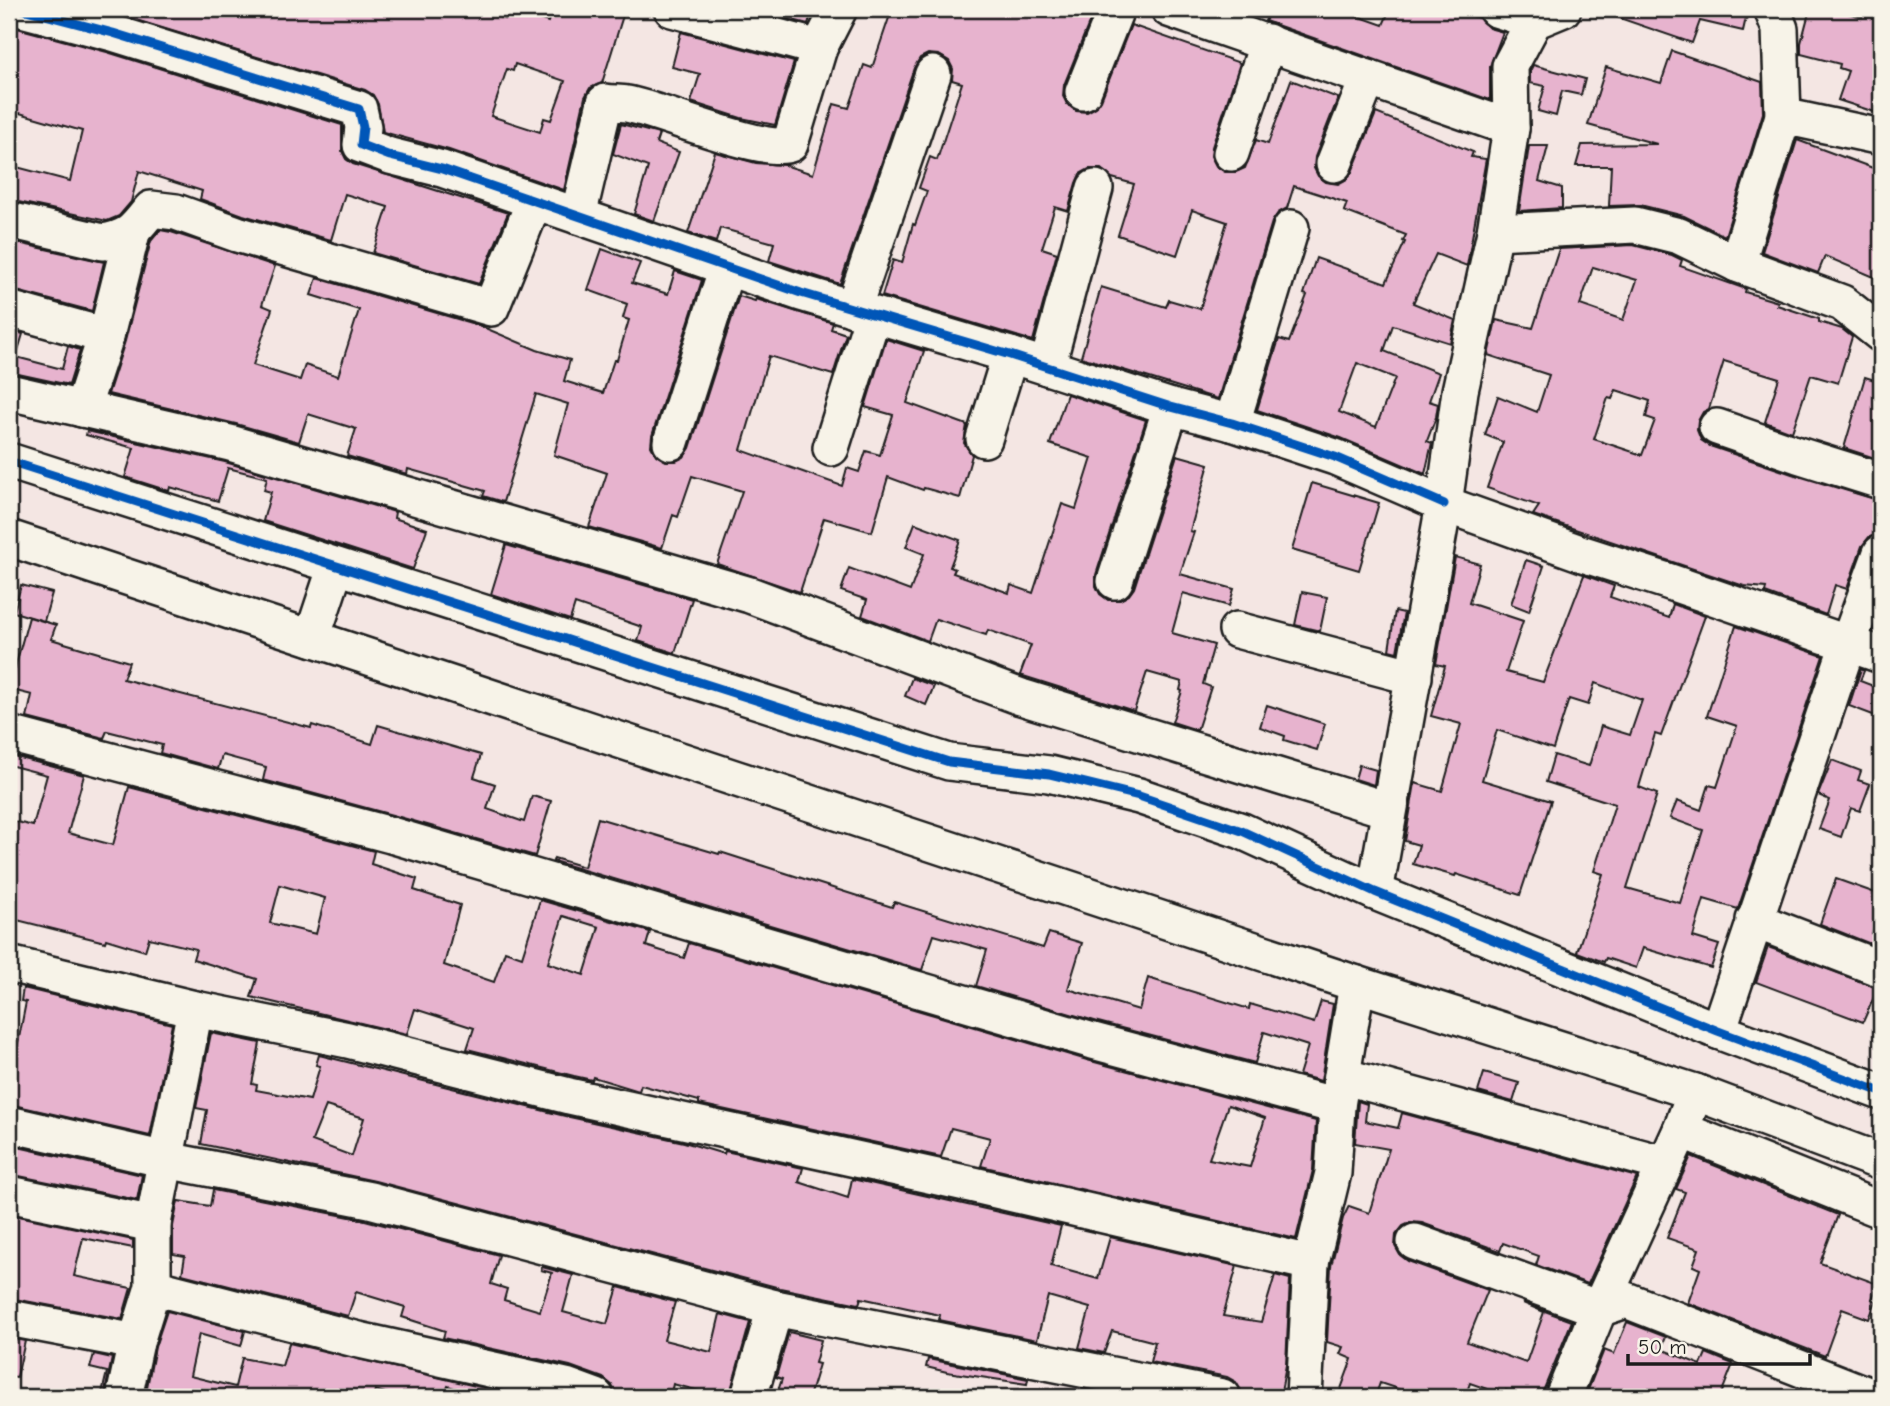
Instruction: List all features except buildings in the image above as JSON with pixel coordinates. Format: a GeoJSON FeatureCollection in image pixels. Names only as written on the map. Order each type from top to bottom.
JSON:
{"type":"FeatureCollection","features":[{"type":"Feature","properties":{"kind":"street"},"geometry":{"type":"LineString","coordinates":[[22,9],[113,33],[352,107],[359,110],[363,127],[360,145],[390,156],[442,169],[863,312],[1010,355],[1171,407],[1232,423],[1335,457],[1444,504],[1583,555],[1881,655]]}},
{"type":"Feature","properties":{"kind":"street"},"geometry":{"type":"LineString","coordinates":[[672,9],[819,48]]}},
{"type":"Feature","properties":{"kind":"street"},"geometry":{"type":"LineString","coordinates":[[578,216],[606,102],[627,104],[748,141],[783,147],[790,144],[819,48],[839,9]]}},
{"type":"Feature","properties":{"kind":"street"},"geometry":{"type":"LineString","coordinates":[[1083,92],[1116,9]]}},
{"type":"Feature","properties":{"kind":"street"},"geometry":{"type":"LineString","coordinates":[[1169,9],[1511,128]]}},
{"type":"Feature","properties":{"kind":"street"},"geometry":{"type":"LineString","coordinates":[[1496,9],[1548,15]]}},
{"type":"Feature","properties":{"kind":"street"},"geometry":{"type":"LineString","coordinates":[[1737,264],[1783,116],[1780,29],[1772,9]]}},
{"type":"Feature","properties":{"kind":"street"},"geometry":{"type":"LineString","coordinates":[[1375,892],[1444,504],[1460,391],[1495,232],[1511,128],[1510,66],[1548,15]]}},
{"type":"Feature","properties":{"kind":"street"},"geometry":{"type":"LineString","coordinates":[[1231,153],[1268,42]]}},
{"type":"Feature","properties":{"kind":"street"},"geometry":{"type":"LineString","coordinates":[[831,448],[863,312],[933,74]]}},
{"type":"Feature","properties":{"kind":"street"},"geometry":{"type":"LineString","coordinates":[[1334,164],[1368,78]]}},
{"type":"Feature","properties":{"kind":"street"},"geometry":{"type":"LineString","coordinates":[[1783,116],[1881,136]]}},
{"type":"Feature","properties":{"kind":"street"},"geometry":{"type":"LineString","coordinates":[[1048,367],[1095,188]]}},
{"type":"Feature","properties":{"kind":"street"},"geometry":{"type":"LineString","coordinates":[[82,409],[106,336],[132,233],[151,209],[176,212],[237,234],[491,308],[534,202]]}},
{"type":"Feature","properties":{"kind":"street"},"geometry":{"type":"LineString","coordinates":[[9,220],[103,242],[132,233]]}},
{"type":"Feature","properties":{"kind":"street"},"geometry":{"type":"LineString","coordinates":[[1495,232],[1635,225],[1679,236],[1737,264],[1842,303],[1881,334]]}},
{"type":"Feature","properties":{"kind":"street"},"geometry":{"type":"LineString","coordinates":[[1232,423],[1291,228]]}},
{"type":"Feature","properties":{"kind":"street"},"geometry":{"type":"LineString","coordinates":[[671,442],[727,267]]}},
{"type":"Feature","properties":{"kind":"street"},"geometry":{"type":"LineString","coordinates":[[9,309],[106,336]]}},
{"type":"Feature","properties":{"kind":"street"},"geometry":{"type":"LineString","coordinates":[[984,439],[1010,355]]}},
{"type":"Feature","properties":{"kind":"street"},"geometry":{"type":"LineString","coordinates":[[9,392],[230,443],[750,595],[1021,697],[1388,810]]}},
{"type":"Feature","properties":{"kind":"street"},"geometry":{"type":"LineString","coordinates":[[1115,580],[1171,407]]}},
{"type":"Feature","properties":{"kind":"street"},"geometry":{"type":"LineString","coordinates":[[1717,427],[1798,456],[1881,481]]}},
{"type":"Feature","properties":{"kind":"street"},"geometry":{"type":"LineString","coordinates":[[9,461],[949,762],[1049,774],[1139,796],[1242,831],[1375,892],[1718,1031],[1881,1091]]}},
{"type":"Feature","properties":{"kind":"street"},"geometry":{"type":"LineString","coordinates":[[9,538],[1357,984],[1695,1091],[1881,1162]]}},
{"type":"Feature","properties":{"kind":"street"},"geometry":{"type":"LineString","coordinates":[[1718,1031],[1848,643],[1881,553]]}},
{"type":"Feature","properties":{"kind":"street"},"geometry":{"type":"LineString","coordinates":[[312,638],[336,566]]}},
{"type":"Feature","properties":{"kind":"street"},"geometry":{"type":"LineString","coordinates":[[1237,630],[1413,677]]}},
{"type":"Feature","properties":{"kind":"street"},"geometry":{"type":"LineString","coordinates":[[9,734],[391,835],[1093,1041],[1340,1091],[1665,1164]]}},
{"type":"Feature","properties":{"kind":"street"},"geometry":{"type":"LineString","coordinates":[[1754,920],[1881,969]]}},
{"type":"Feature","properties":{"kind":"street"},"geometry":{"type":"LineString","coordinates":[[9,964],[195,1009],[348,1040],[569,1096],[1311,1263]]}},
{"type":"Feature","properties":{"kind":"street"},"geometry":{"type":"LineString","coordinates":[[1304,1397],[1311,1263],[1333,1173],[1340,1091],[1357,984]]}},
{"type":"Feature","properties":{"kind":"street"},"geometry":{"type":"LineString","coordinates":[[124,1397],[136,1342],[153,1287],[153,1224],[195,1009]]}},
{"type":"Feature","properties":{"kind":"street"},"geometry":{"type":"LineString","coordinates":[[1563,1397],[1599,1309],[1681,1130],[1695,1091]]}},
{"type":"Feature","properties":{"kind":"street"},"geometry":{"type":"LineString","coordinates":[[9,1124],[166,1160],[370,1200],[775,1308],[1222,1397]]}},
{"type":"Feature","properties":{"kind":"street"},"geometry":{"type":"LineString","coordinates":[[1681,1130],[1881,1210]]}},
{"type":"Feature","properties":{"kind":"street"},"geometry":{"type":"LineString","coordinates":[[9,1194],[153,1224]]}},
{"type":"Feature","properties":{"kind":"street"},"geometry":{"type":"LineString","coordinates":[[1415,1242],[1599,1309],[1626,1300],[1873,1397]]}},
{"type":"Feature","properties":{"kind":"street"},"geometry":{"type":"LineString","coordinates":[[153,1287],[359,1340],[566,1386],[596,1397]]}},
{"type":"Feature","properties":{"kind":"street"},"geometry":{"type":"LineString","coordinates":[[749,1397],[775,1308]]}},
{"type":"Feature","properties":{"kind":"street"},"geometry":{"type":"LineString","coordinates":[[9,1318],[136,1342]]}},
{"type":"Feature","properties":{"kind":"cycle path"},"geometry":{"type":"LineString","coordinates":[[22,9],[113,33],[359,109],[363,127],[361,145],[390,156],[442,169],[801,293],[1010,355],[1171,407],[1232,423],[1335,457],[1444,504]]}},
{"type":"Feature","properties":{"kind":"cycle path"},"geometry":{"type":"LineString","coordinates":[[9,461],[949,762],[1049,774],[1139,796],[1242,831],[1375,892],[1718,1031],[1881,1092]]}}]}
